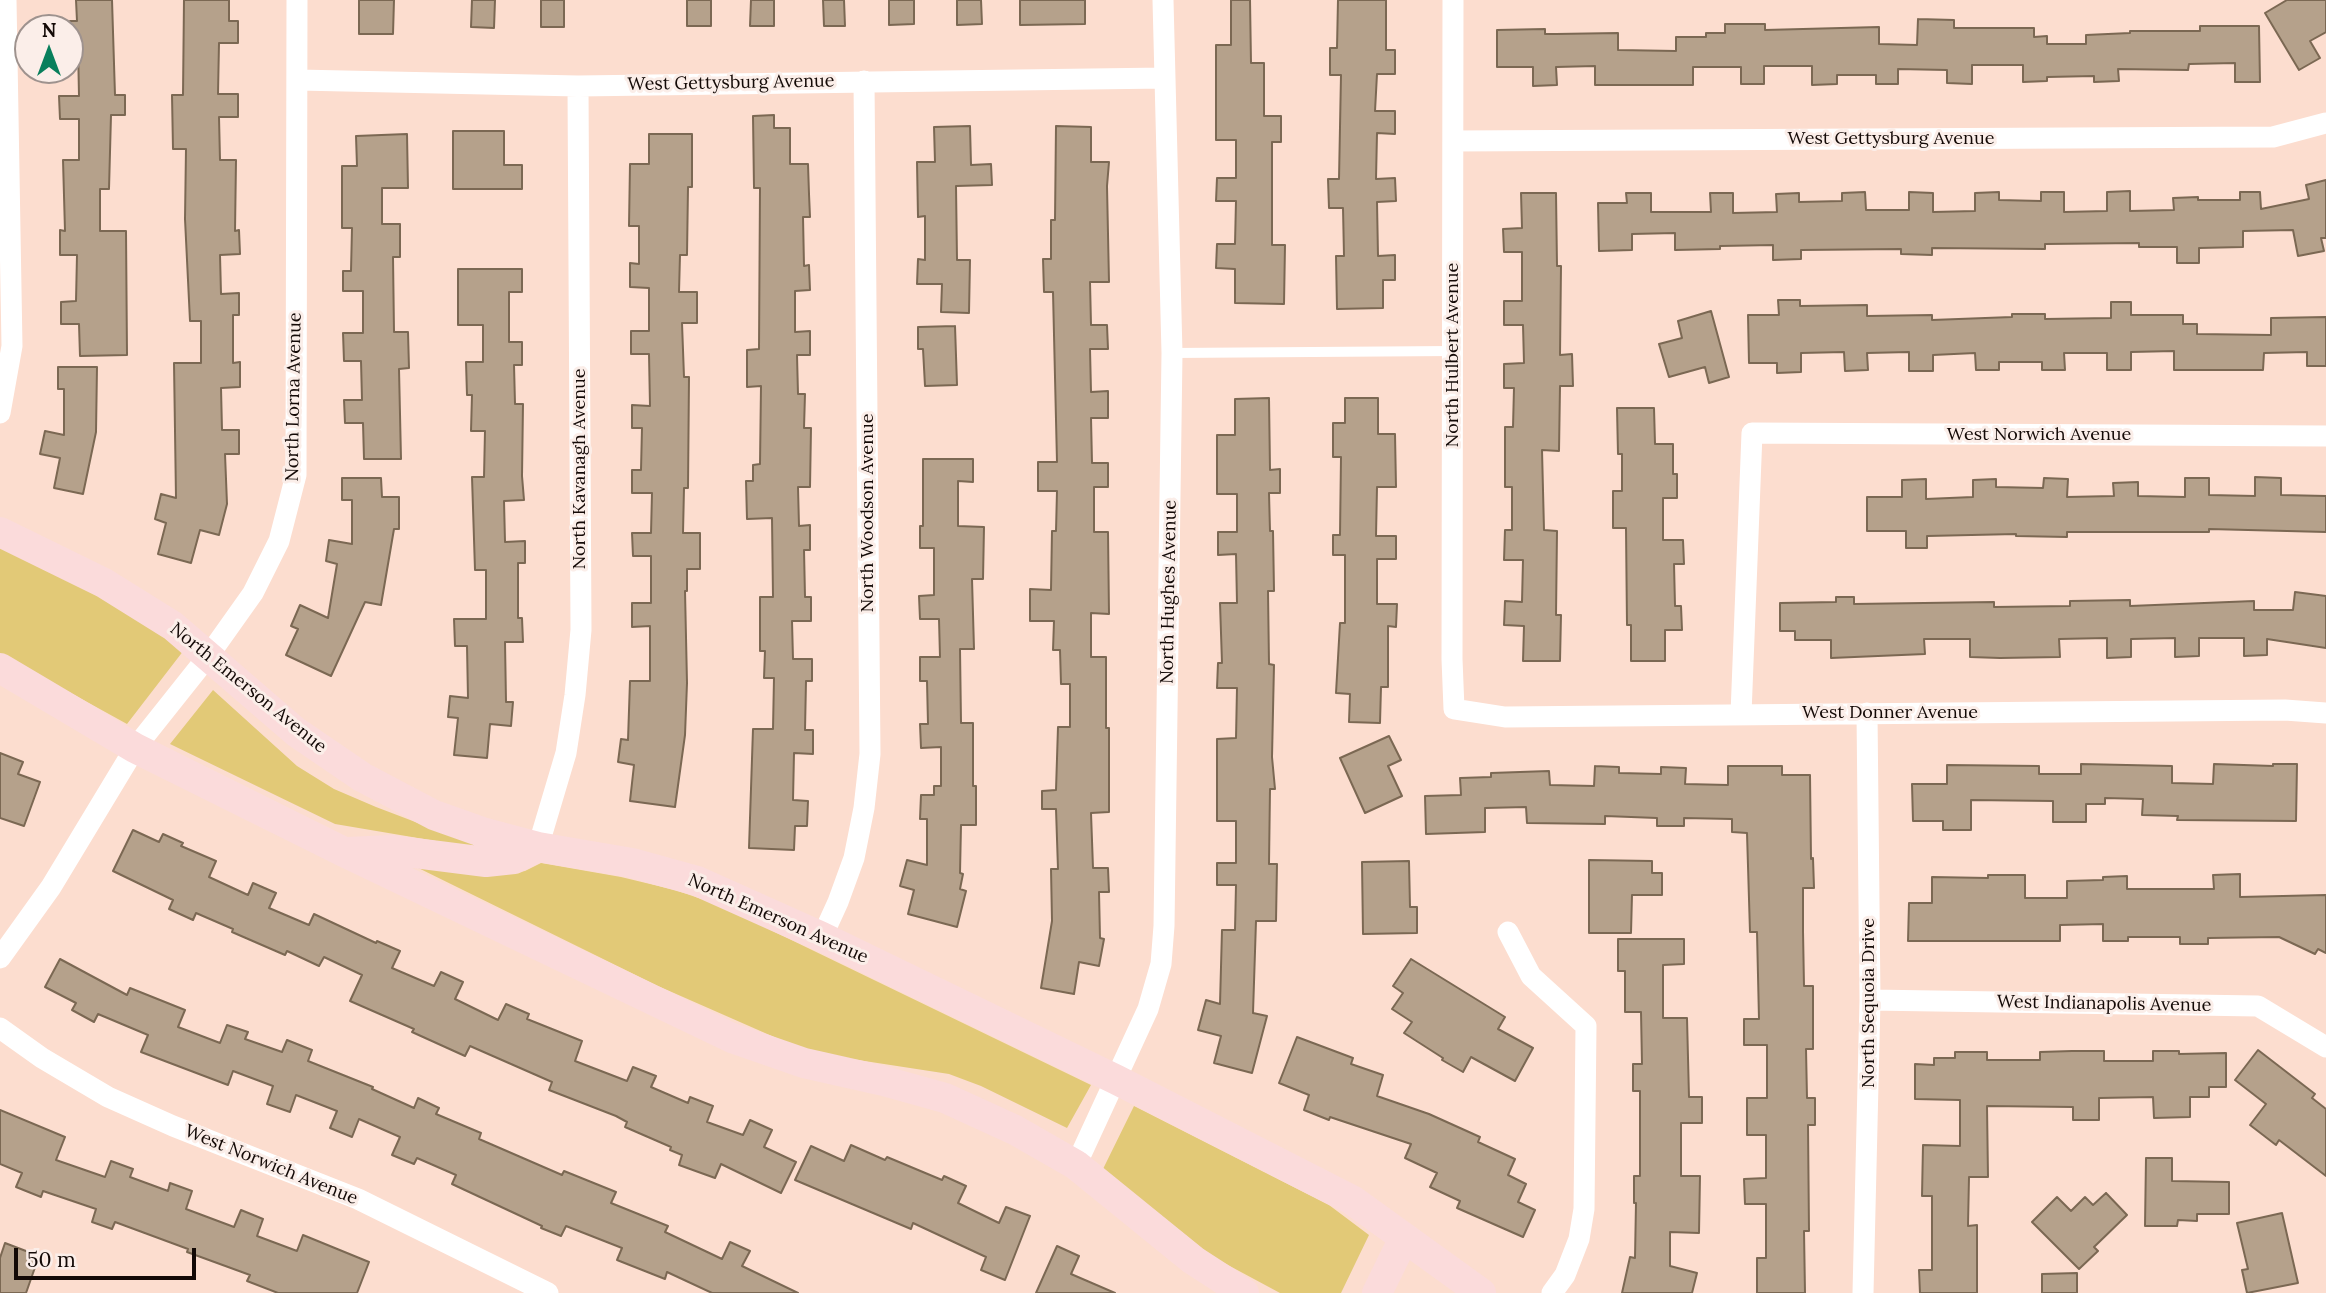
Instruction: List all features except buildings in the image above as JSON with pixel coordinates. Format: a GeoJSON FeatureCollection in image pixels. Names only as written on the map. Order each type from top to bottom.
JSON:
{"type":"FeatureCollection","features":[{"type":"Feature","properties":{"kind":"street"},"geometry":{"type":"LineString","coordinates":[[0,413],[12,346],[6,0]]}},
{"type":"Feature","properties":{"kind":"street","name":"North Lorna Avenue"},"geometry":{"type":"LineString","coordinates":[[0,958],[51,887],[135,748],[209,655],[253,593],[279,541],[296,475],[297,0]]}},
{"type":"Feature","properties":{"kind":"street","name":"North Hughes Avenue"},"geometry":{"type":"LineString","coordinates":[[1076,1166],[1148,1009],[1161,964],[1164,926],[1172,353],[1163,0]]}},
{"type":"Feature","properties":{"kind":"street","name":"North Hulbert Avenue"},"geometry":{"type":"LineString","coordinates":[[1453,0],[1454,709]]}},
{"type":"Feature","properties":{"kind":"street","name":"West Gettysburg Avenue"},"geometry":{"type":"LineString","coordinates":[[298,80],[578,86],[1164,78]]}},
{"type":"Feature","properties":{"kind":"street","name":"North Woodson Avenue"},"geometry":{"type":"LineString","coordinates":[[822,937],[854,858],[864,808],[870,754],[864,81]]}},
{"type":"Feature","properties":{"kind":"street","name":"North Kavanagh Avenue"},"geometry":{"type":"LineString","coordinates":[[538,847],[566,753],[581,630],[578,86]]}},
{"type":"Feature","properties":{"kind":"street","name":"West Gettysburg Avenue"},"geometry":{"type":"LineString","coordinates":[[1454,141],[2273,137],[2326,123]]}},
{"type":"Feature","properties":{"kind":"street","name":"West Norwich Avenue"},"geometry":{"type":"LineString","coordinates":[[1741,714],[1752,433],[2326,436]]}},
{"type":"Feature","properties":{"kind":"street","name":"North Emerson Avenue"},"geometry":{"type":"LineString","coordinates":[[0,532],[104,583],[173,626],[296,732],[362,777],[435,816],[538,847],[632,863],[696,881],[822,937],[1117,1080],[1352,1200],[1481,1293]]}},
{"type":"Feature","properties":{"kind":"street"},"geometry":{"type":"LineString","coordinates":[[0,668],[135,748],[344,852],[732,1038],[804,1063],[945,1098],[1015,1130],[1076,1166],[1193,1260],[1244,1293]]}},
{"type":"Feature","properties":{"kind":"street","name":"West Donner Avenue"},"geometry":{"type":"LineString","coordinates":[[1454,709],[1506,717],[2285,710],[2326,713]]}},
{"type":"Feature","properties":{"kind":"street","name":"North Sequoia Drive"},"geometry":{"type":"LineString","coordinates":[[1863,1293],[1870,1000],[1867,713]]}},
{"type":"Feature","properties":{"kind":"street"},"geometry":{"type":"LineString","coordinates":[[344,852],[391,850],[486,862],[514,859],[538,847]]}},
{"type":"Feature","properties":{"kind":"street"},"geometry":{"type":"LineString","coordinates":[[1508,932],[1531,976],[1586,1026],[1584,1209],[1579,1239],[1565,1275],[1552,1293]]}},
{"type":"Feature","properties":{"kind":"street","name":"West Indianapolis Avenue"},"geometry":{"type":"LineString","coordinates":[[1870,1000],[2258,1006],[2326,1047]]}},
{"type":"Feature","properties":{"kind":"street","name":"West Norwich Avenue"},"geometry":{"type":"LineString","coordinates":[[0,1028],[42,1058],[108,1097],[173,1126],[358,1199],[548,1293]]}},
{"type":"Feature","properties":{"kind":"street"},"geometry":{"type":"LineString","coordinates":[[1377,1293],[1405,1238]]}},
{"type":"Feature","properties":{"kind":"lane"},"geometry":{"type":"LineString","coordinates":[[1172,353],[1452,351]]}},
{"type":"Feature","properties":{"kind":"shaded area"},"geometry":{"type":"Polygon","coordinates":[[[0,547],[124,609],[184,650],[127,724],[0,654],[0,547]]]}},
{"type":"Feature","properties":{"kind":"shaded area"},"geometry":{"type":"Polygon","coordinates":[[[213,690],[297,766],[334,789],[489,850],[335,824],[170,744],[213,690]]]}},
{"type":"Feature","properties":{"kind":"shaded area"},"geometry":{"type":"Polygon","coordinates":[[[396,857],[507,874],[525,871],[541,863],[675,890],[719,905],[1091,1085],[1067,1128],[981,1086],[949,1074],[832,1056],[790,1044],[658,986],[396,857]]]}},
{"type":"Feature","properties":{"kind":"shaded area"},"geometry":{"type":"Polygon","coordinates":[[[1134,1106],[1329,1205],[1369,1235],[1341,1293],[1280,1293],[1213,1257],[1103,1169],[1134,1106]]]}}]}
